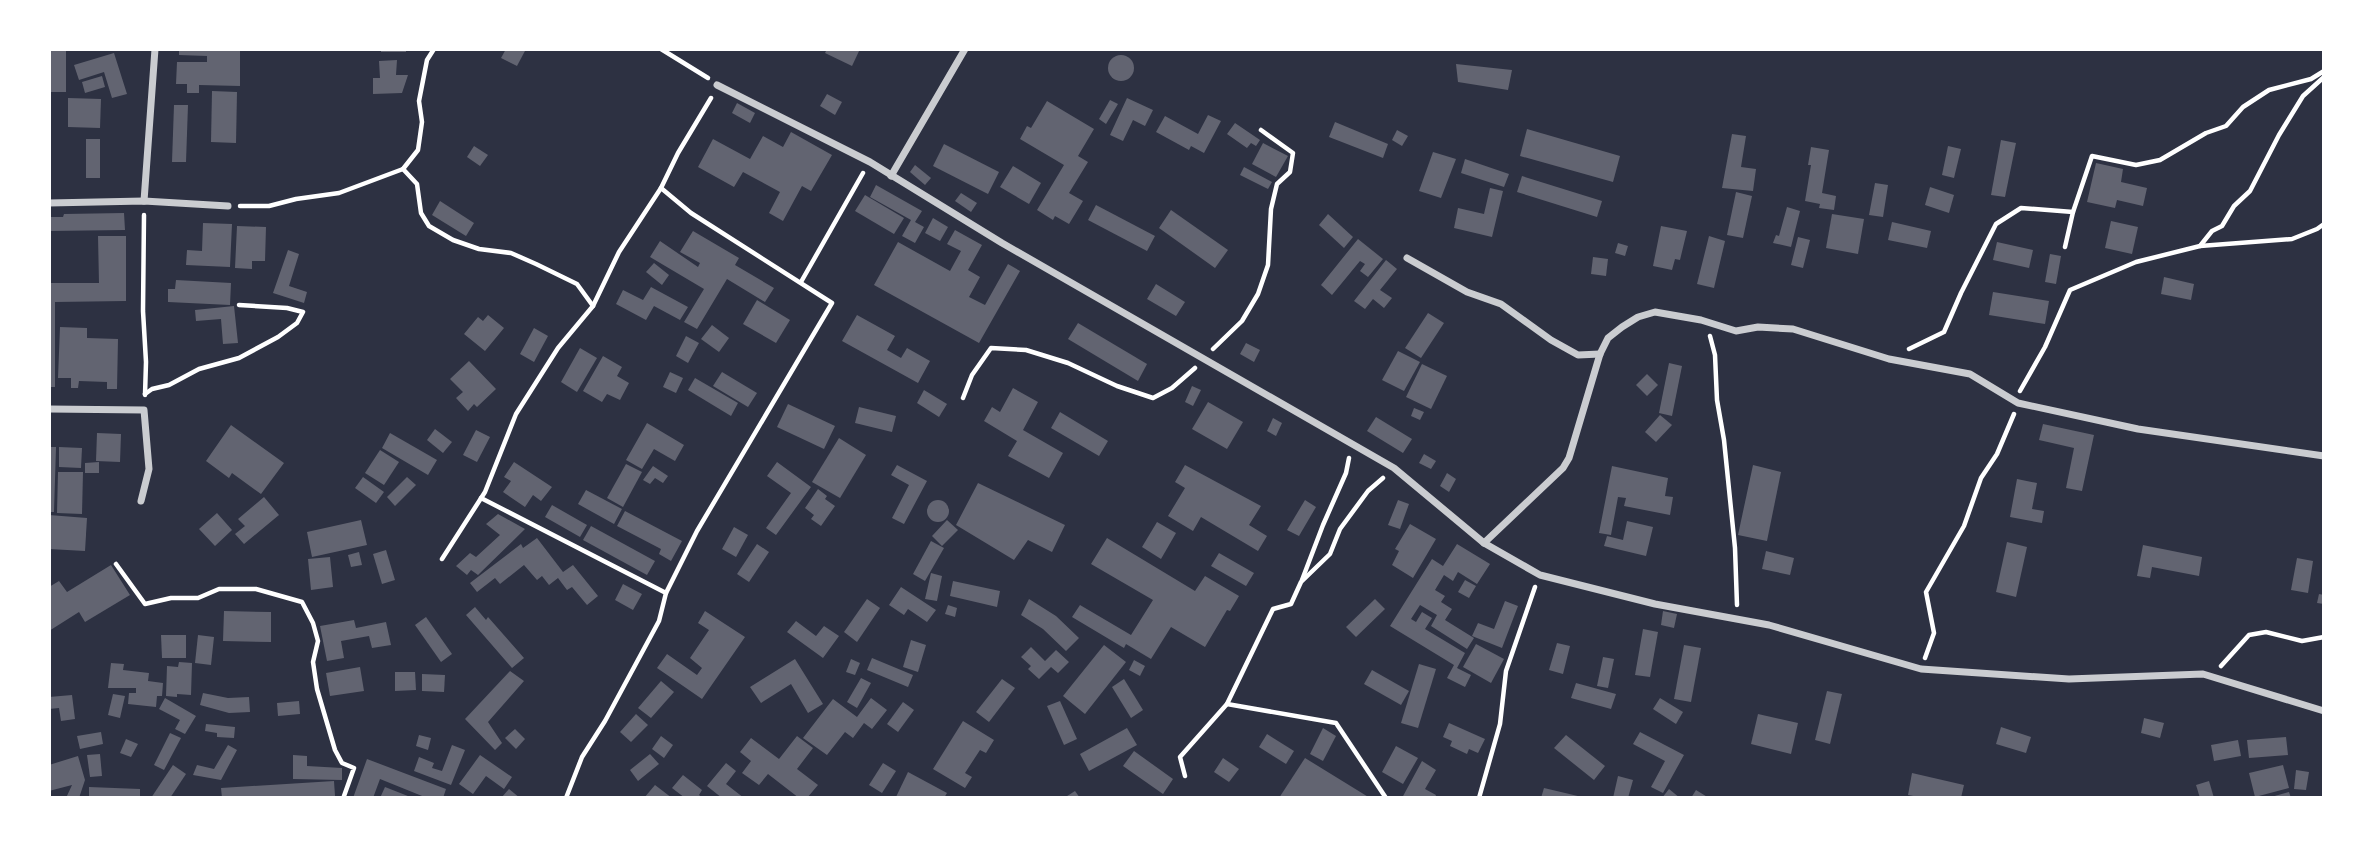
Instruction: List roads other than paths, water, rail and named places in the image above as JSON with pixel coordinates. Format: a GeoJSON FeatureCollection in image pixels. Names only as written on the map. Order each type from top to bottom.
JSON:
{"type":"FeatureCollection","features":[{"type":"Feature","properties":{"kind":"street"},"geometry":{"type":"LineString","coordinates":[[144,201],[155,49]]}},
{"type":"Feature","properties":{"kind":"street"},"geometry":{"type":"LineString","coordinates":[[891,176],[965,49]]}},
{"type":"Feature","properties":{"kind":"street"},"geometry":{"type":"LineString","coordinates":[[718,85],[870,162],[1002,243],[1394,468],[1484,543],[1540,575],[1655,604],[1769,625],[1921,669],[2069,679],[2210,676],[2324,711]]}},
{"type":"Feature","properties":{"kind":"street"},"geometry":{"type":"LineString","coordinates":[[49,203],[144,201],[228,206]]}},
{"type":"Feature","properties":{"kind":"street"},"geometry":{"type":"LineString","coordinates":[[1407,258],[1467,292],[1501,304],[1551,340],[1578,355],[1600,354]]}},
{"type":"Feature","properties":{"kind":"street"},"geometry":{"type":"LineString","coordinates":[[1484,543],[1563,468],[1569,458],[1600,354],[1608,338],[1638,317],[1655,312],[1701,320],[1736,331],[1758,327],[1793,329],[1889,359],[1970,374],[2016,402],[2138,429],[2324,456]]}},
{"type":"Feature","properties":{"kind":"street"},"geometry":{"type":"LineString","coordinates":[[49,409],[144,410],[149,469],[141,501]]}}]}
